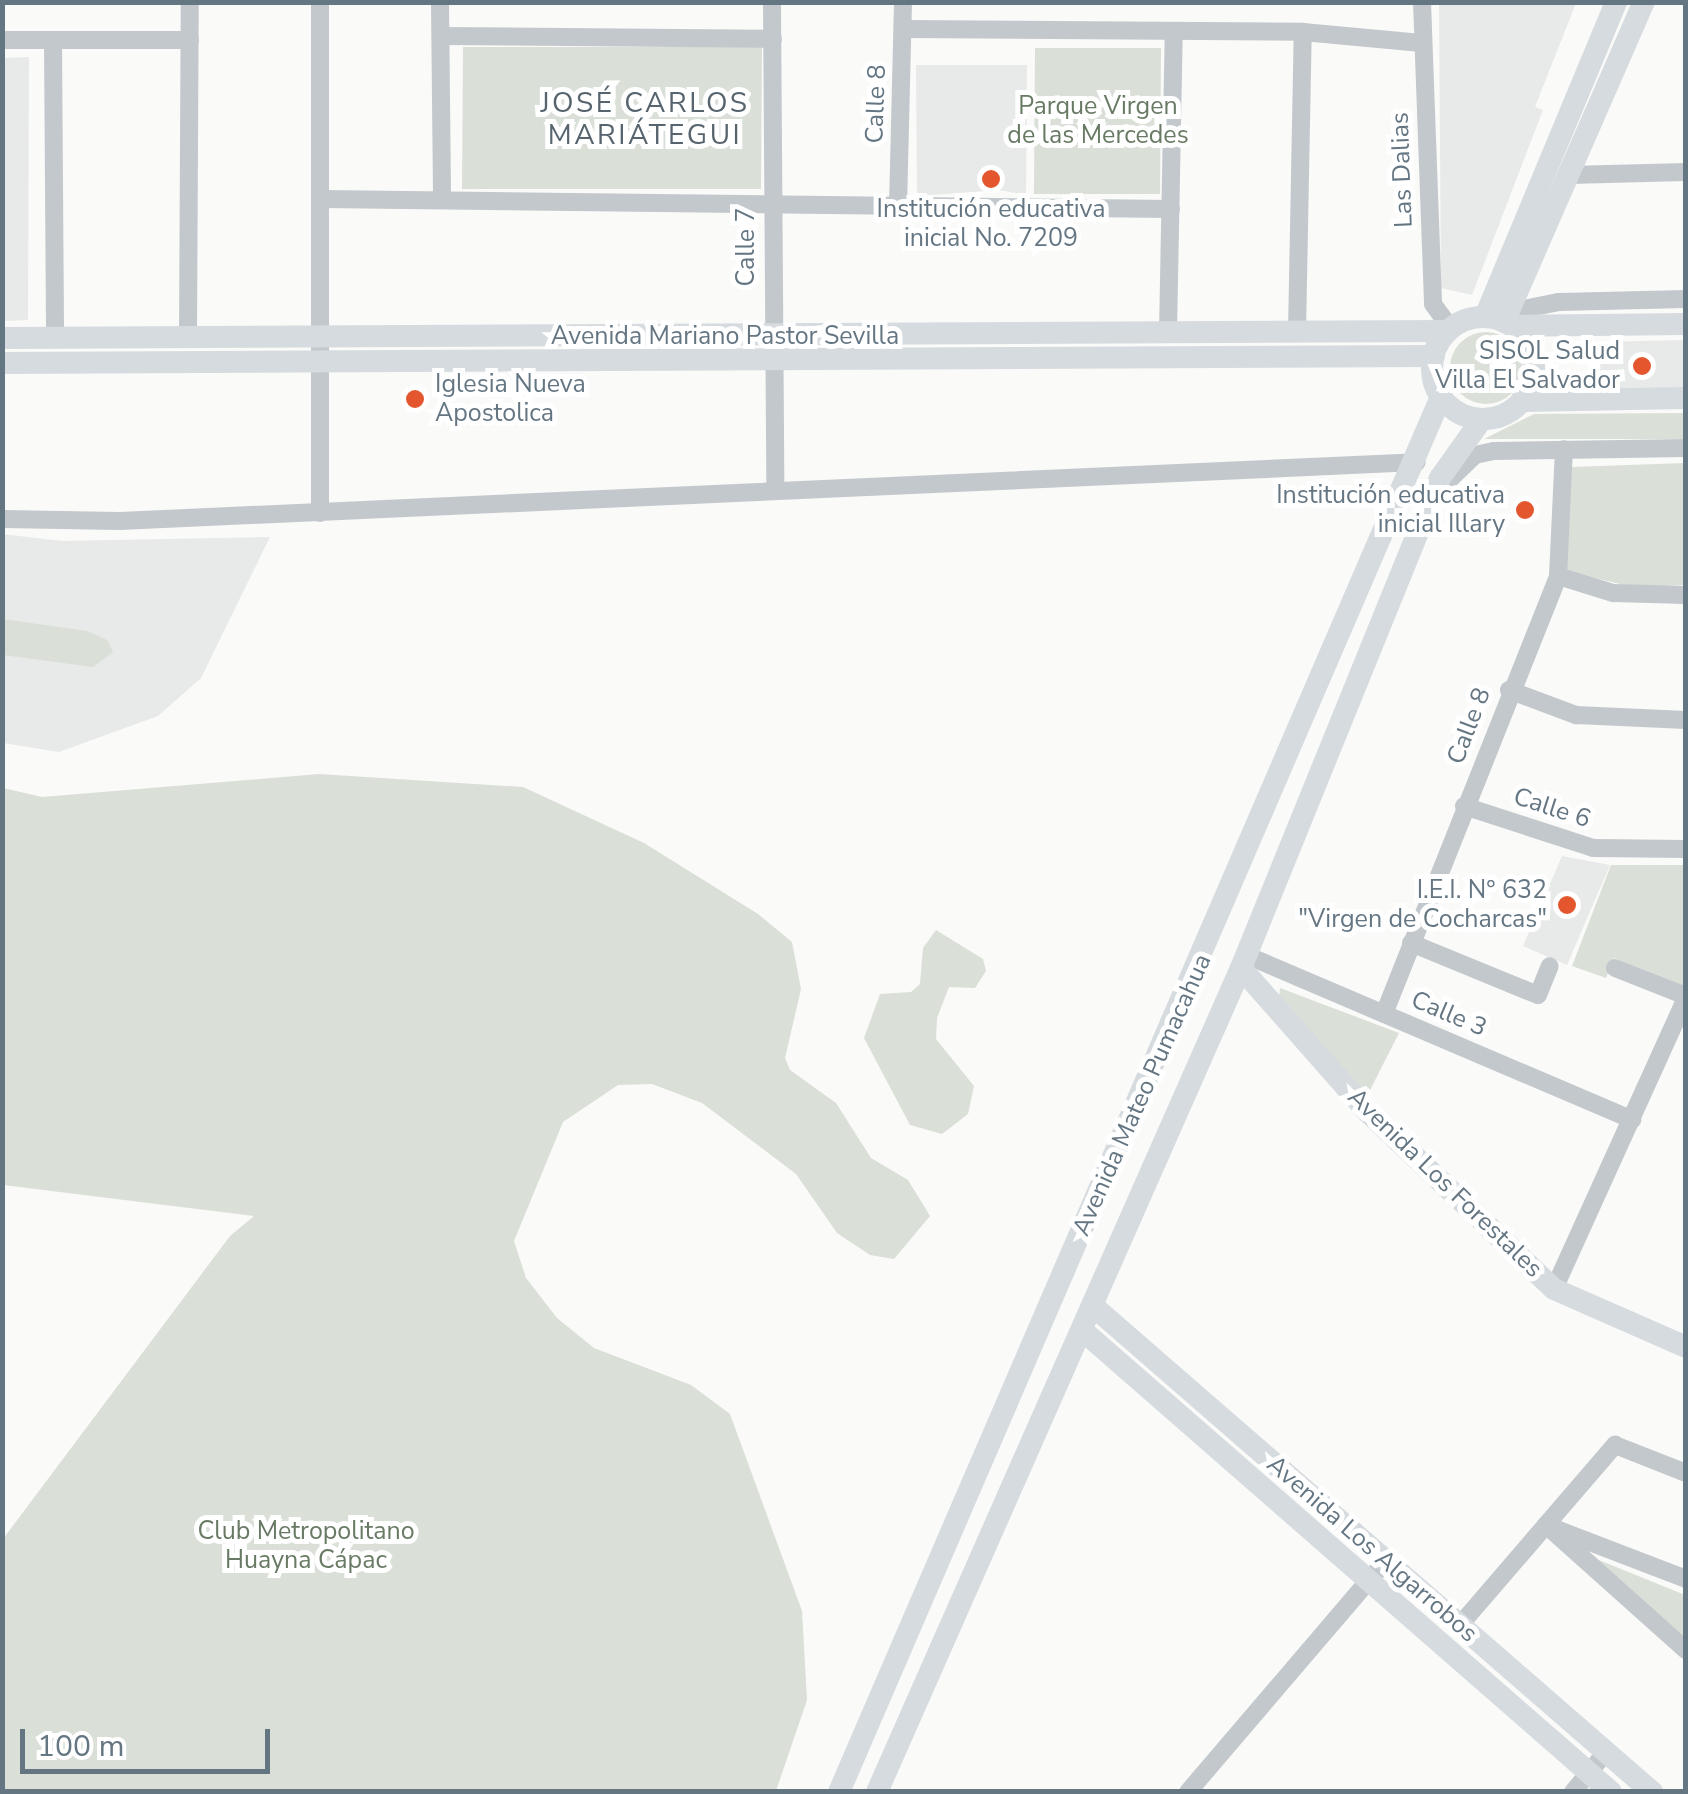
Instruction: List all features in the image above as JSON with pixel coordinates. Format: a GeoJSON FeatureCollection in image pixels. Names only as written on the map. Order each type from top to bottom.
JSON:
{"type":"FeatureCollection","features":[{"type":"Feature","properties":{"kind":"main road"},"geometry":{"type":"LineString","coordinates":[[1502,322],[1616,2]]}},
{"type":"Feature","properties":{"kind":"main road"},"geometry":{"type":"LineString","coordinates":[[1502,322],[1644,2]]}},
{"type":"Feature","properties":{"kind":"main road"},"geometry":{"type":"LineString","coordinates":[[1502,322],[1533,359],[1521,401]]}},
{"type":"Feature","properties":{"kind":"main road"},"geometry":{"type":"LineString","coordinates":[[1686,324],[1502,322],[1450,330],[1434,356],[1441,398],[1482,419],[1521,401],[1686,398]]}},
{"type":"Feature","properties":{"kind":"main road","name":"Avenida Mariano Pastor Sevilla"},"geometry":{"type":"LineString","coordinates":[[2,363],[320,348],[771,336],[1450,330]]}},
{"type":"Feature","properties":{"kind":"main road","name":"Avenida Mariano Pastor Sevilla"},"geometry":{"type":"LineString","coordinates":[[2,338],[188,338],[320,348],[772,360],[1434,356]]}},
{"type":"Feature","properties":{"kind":"main road","name":"Avenida Mateo Pumacahua"},"geometry":{"type":"LineString","coordinates":[[839,1792],[1417,462],[1441,398]]}},
{"type":"Feature","properties":{"kind":"main road","name":"Avenida Mateo Pumacahua"},"geometry":{"type":"LineString","coordinates":[[877,1792],[1244,961],[1428,504],[1447,464],[1482,419]]}},
{"type":"Feature","properties":{"kind":"main road","name":"Avenida Los Forestales"},"geometry":{"type":"LineString","coordinates":[[1244,961],[1368,1113],[1554,1289],[1683,1339]]}},
{"type":"Feature","properties":{"kind":"main road","name":"Avenida Los Algarrobos"},"geometry":{"type":"LineString","coordinates":[[1093,1306],[1652,1792]]}},
{"type":"Feature","properties":{"kind":"main road","name":"Avenida Los Algarrobos"},"geometry":{"type":"LineString","coordinates":[[1082,1330],[1611,1792]]}},
{"type":"Feature","properties":{"kind":"street"},"geometry":{"type":"LineString","coordinates":[[188,338],[190,2]]}},
{"type":"Feature","properties":{"kind":"street"},"geometry":{"type":"LineString","coordinates":[[320,2],[320,512]]}},
{"type":"Feature","properties":{"kind":"street"},"geometry":{"type":"LineString","coordinates":[[440,2],[442,200]]}},
{"type":"Feature","properties":{"kind":"street","name":"Calle 7"},"geometry":{"type":"LineString","coordinates":[[772,2],[771,336],[775,491]]}},
{"type":"Feature","properties":{"kind":"street","name":"Calle 8"},"geometry":{"type":"LineString","coordinates":[[898,207],[903,2]]}},
{"type":"Feature","properties":{"kind":"street","name":"Las Dalias"},"geometry":{"type":"LineString","coordinates":[[1422,2],[1433,304],[1450,330]]}},
{"type":"Feature","properties":{"kind":"street"},"geometry":{"type":"LineString","coordinates":[[903,29],[1302,32],[1422,42]]}},
{"type":"Feature","properties":{"kind":"street"},"geometry":{"type":"LineString","coordinates":[[1168,334],[1174,31]]}},
{"type":"Feature","properties":{"kind":"street"},"geometry":{"type":"LineString","coordinates":[[1297,332],[1302,32]]}},
{"type":"Feature","properties":{"kind":"street"},"geometry":{"type":"LineString","coordinates":[[440,36],[772,39]]}},
{"type":"Feature","properties":{"kind":"street"},"geometry":{"type":"LineString","coordinates":[[2,40],[190,40]]}},
{"type":"Feature","properties":{"kind":"street"},"geometry":{"type":"LineString","coordinates":[[53,40],[54,338]]}},
{"type":"Feature","properties":{"kind":"street"},"geometry":{"type":"LineString","coordinates":[[1569,174],[1686,172]]}},
{"type":"Feature","properties":{"kind":"street"},"geometry":{"type":"LineString","coordinates":[[321,199],[1171,209]]}},
{"type":"Feature","properties":{"kind":"street"},"geometry":{"type":"LineString","coordinates":[[1502,322],[1523,309],[1558,302],[1686,299]]}},
{"type":"Feature","properties":{"kind":"street"},"geometry":{"type":"LineString","coordinates":[[1428,504],[1475,455],[1686,448]]}},
{"type":"Feature","properties":{"kind":"street","name":"Calle 8"},"geometry":{"type":"LineString","coordinates":[[1384,1014],[1509,690],[1558,576],[1564,450]]}},
{"type":"Feature","properties":{"kind":"street"},"geometry":{"type":"LineString","coordinates":[[2,518],[120,522],[1417,462]]}},
{"type":"Feature","properties":{"kind":"street"},"geometry":{"type":"LineString","coordinates":[[1558,576],[1614,593],[1686,596]]}},
{"type":"Feature","properties":{"kind":"street"},"geometry":{"type":"LineString","coordinates":[[1509,690],[1576,715],[1686,720]]}},
{"type":"Feature","properties":{"kind":"street","name":"Calle 6"},"geometry":{"type":"LineString","coordinates":[[1464,806],[1592,848],[1686,849]]}},
{"type":"Feature","properties":{"kind":"street"},"geometry":{"type":"LineString","coordinates":[[1411,943],[1538,995],[1550,966]]}},
{"type":"Feature","properties":{"kind":"street","name":"Calle 3"},"geometry":{"type":"LineString","coordinates":[[1244,961],[1384,1014],[1632,1120]]}},
{"type":"Feature","properties":{"kind":"street"},"geometry":{"type":"LineString","coordinates":[[1554,1289],[1686,997],[1615,968]]}},
{"type":"Feature","properties":{"kind":"street"},"geometry":{"type":"LineString","coordinates":[[1460,1626],[1614,1444],[1686,1473]]}},
{"type":"Feature","properties":{"kind":"street"},"geometry":{"type":"LineString","coordinates":[[1546,1525],[1686,1579]]}},
{"type":"Feature","properties":{"kind":"street"},"geometry":{"type":"LineString","coordinates":[[1546,1525],[1686,1650]]}},
{"type":"Feature","properties":{"kind":"street"},"geometry":{"type":"LineString","coordinates":[[1188,1792],[1386,1560]]}},
{"type":"Feature","properties":{"kind":"street"},"geometry":{"type":"LineString","coordinates":[[1573,1792],[1606,1752]]}},
{"type":"Feature","properties":{"kind":"shaded area"},"geometry":{"type":"Polygon","coordinates":[[[1439,3],[1576,3],[1535,107],[1543,110],[1472,295],[1441,288],[1439,3]]]}},
{"type":"Feature","properties":{"kind":"shaded area"},"geometry":{"type":"Polygon","coordinates":[[[29,57],[28,320],[3,321],[3,58],[29,57]]]}},
{"type":"Feature","properties":{"kind":"shaded area"},"geometry":{"type":"Polygon","coordinates":[[[916,65],[1027,65],[1026,195],[999,190],[917,196],[916,65]]]}},
{"type":"Feature","properties":{"kind":"shaded area","name":"SISOL Salud Villa El Salvador"},"geometry":{"type":"Polygon","coordinates":[[[1685,340],[1685,390],[1597,392],[1598,342],[1685,340]]]}},
{"type":"Feature","properties":{"kind":"shaded area"},"geometry":{"type":"Polygon","coordinates":[[[2,534],[62,541],[270,537],[201,678],[158,716],[59,752],[3,743],[2,534]]]}},
{"type":"Feature","properties":{"kind":"shaded area","name":"I.E.I. N° 632 \"Virgen de Cocharcas\""},"geometry":{"type":"Polygon","coordinates":[[[1562,856],[1610,865],[1567,965],[1523,946],[1562,856]]]}},
{"type":"Feature","properties":{"kind":"green space"},"geometry":{"type":"Polygon","coordinates":[[[463,47],[762,47],[761,189],[462,189],[463,47]]]}},
{"type":"Feature","properties":{"kind":"green space","name":"Parque Virgen de las Mercedes"},"geometry":{"type":"Polygon","coordinates":[[[1035,48],[1161,48],[1160,194],[1034,194],[1035,48]]]}},
{"type":"Feature","properties":{"kind":"green space"},"geometry":{"type":"Polygon","coordinates":[[[1486,332],[1512,342],[1522,368],[1512,394],[1486,404],[1460,394],[1450,368],[1460,342],[1486,332]]]}},
{"type":"Feature","properties":{"kind":"green space"},"geometry":{"type":"Polygon","coordinates":[[[1685,413],[1685,439],[1484,439],[1534,414],[1685,413]]]}},
{"type":"Feature","properties":{"kind":"green space"},"geometry":{"type":"Polygon","coordinates":[[[1685,463],[1685,585],[1633,587],[1565,571],[1572,467],[1685,463]]]}},
{"type":"Feature","properties":{"kind":"green space"},"geometry":{"type":"Polygon","coordinates":[[[3,619],[87,631],[107,640],[113,652],[93,667],[3,655],[3,619]]]}},
{"type":"Feature","properties":{"kind":"green space","name":"Club Metropolitano Huayna Cápac"},"geometry":{"type":"Polygon","coordinates":[[[319,774],[523,787],[644,843],[758,914],[792,942],[801,989],[785,1058],[790,1070],[836,1103],[871,1158],[908,1180],[930,1216],[894,1259],[870,1255],[837,1233],[796,1174],[702,1103],[652,1084],[618,1085],[563,1122],[514,1241],[526,1278],[557,1318],[594,1348],[691,1385],[730,1414],[802,1611],[807,1700],[776,1791],[3,1791],[3,1539],[230,1236],[254,1216],[3,1185],[3,788],[42,797],[319,774]]]}},
{"type":"Feature","properties":{"kind":"green space"},"geometry":{"type":"Polygon","coordinates":[[[1611,865],[1685,865],[1685,986],[1614,958],[1606,978],[1572,966],[1611,865]]]}},
{"type":"Feature","properties":{"kind":"green space"},"geometry":{"type":"Polygon","coordinates":[[[936,930],[983,959],[986,971],[975,988],[949,987],[937,1018],[936,1039],[974,1086],[968,1114],[942,1134],[910,1125],[864,1038],[880,994],[911,992],[920,984],[923,948],[936,930]]]}},
{"type":"Feature","properties":{"kind":"green space"},"geometry":{"type":"Polygon","coordinates":[[[1280,988],[1399,1033],[1366,1098],[1279,998],[1280,988]]]}},
{"type":"Feature","properties":{"kind":"green space"},"geometry":{"type":"Polygon","coordinates":[[[1589,1556],[1685,1595],[1686,1639],[1589,1556]]]}},
{"type":"Feature","properties":{"kind":"place","name":"Institución educativa inicial No. 7209"},"geometry":{"type":"Point","coordinates":[991,179]}},
{"type":"Feature","properties":{"kind":"place","name":"SISOL Salud Villa El Salvador"},"geometry":{"type":"Point","coordinates":[1642,366]}},
{"type":"Feature","properties":{"kind":"place","name":"Iglesia Nueva Apostolica"},"geometry":{"type":"Point","coordinates":[415,399]}},
{"type":"Feature","properties":{"kind":"place","name":"Institución educativa inicial Illary"},"geometry":{"type":"Point","coordinates":[1525,510]}},
{"type":"Feature","properties":{"kind":"place","name":"I.E.I. N° 632 \"Virgen de Cocharcas\""},"geometry":{"type":"Point","coordinates":[1567,905]}},
{"type":"Feature","properties":{"kind":"district","name":"JOSÉ CARLOS MARIÁTEGUI"},"geometry":{"type":"Point","coordinates":[645,119]}}]}
